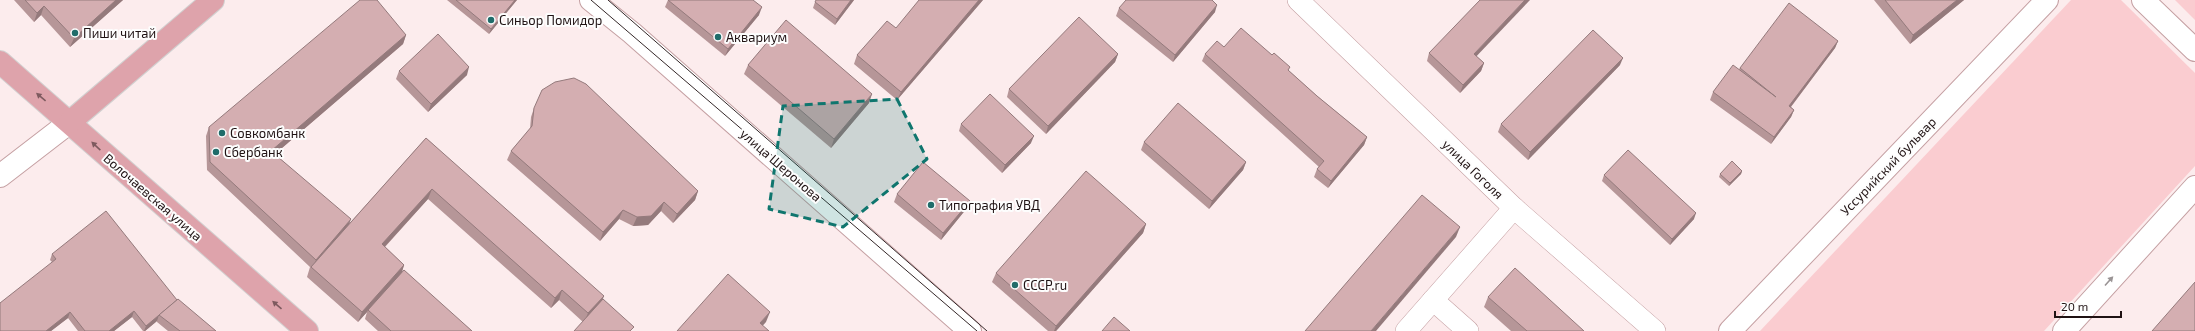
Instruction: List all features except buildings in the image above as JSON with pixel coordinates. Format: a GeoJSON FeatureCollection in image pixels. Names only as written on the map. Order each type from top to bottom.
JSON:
{"type":"FeatureCollection","features":[{"type":"Feature","properties":{"kind":"main road"},"geometry":{"type":"LineString","coordinates":[[70,122],[213,0]]}},
{"type":"Feature","properties":{"kind":"main road","name":"Волочаевская улица"},"geometry":{"type":"LineString","coordinates":[[0,62],[307,331]]}},
{"type":"Feature","properties":{"kind":"street","name":"улица Шеронова"},"geometry":{"type":"LineString","coordinates":[[591,0],[644,44],[970,331]]}},
{"type":"Feature","properties":{"kind":"street","name":"улица Гоголя"},"geometry":{"type":"LineString","coordinates":[[1298,0],[1514,208],[1655,331]]}},
{"type":"Feature","properties":{"kind":"street","name":"Уссурийский бульвар"},"geometry":{"type":"LineString","coordinates":[[1730,331],[2047,0]]}},
{"type":"Feature","properties":{"kind":"street"},"geometry":{"type":"LineString","coordinates":[[2143,0],[2195,50]]}},
{"type":"Feature","properties":{"kind":"street"},"geometry":{"type":"LineString","coordinates":[[0,176],[70,122]]}},
{"type":"Feature","properties":{"kind":"street"},"geometry":{"type":"LineString","coordinates":[[2064,331],[2195,187]]}},
{"type":"Feature","properties":{"kind":"street"},"geometry":{"type":"LineString","coordinates":[[1406,331],[1514,208]]}},
{"type":"Feature","properties":{"kind":"street"},"geometry":{"type":"LineString","coordinates":[[1433,300],[1468,331]]}},
{"type":"Feature","properties":{"kind":"highlighted area"},"geometry":{"type":"Polygon","coordinates":[[[897,99],[927,159],[843,227],[769,209],[783,106],[897,99]]]}},
{"type":"Feature","properties":{"kind":"shaded area"},"geometry":{"type":"Polygon","coordinates":[[[2071,0],[2121,0],[2195,73],[2195,166],[2044,331],[1760,331],[2071,0]]]}},
{"type":"Feature","properties":{"kind":"shaded area"},"geometry":{"type":"Polygon","coordinates":[[[2175,0],[2195,0],[2195,20],[2175,0]]]}},
{"type":"Feature","properties":{"kind":"tram line"},"geometry":{"type":"LineString","coordinates":[[591,0],[977,331]]}},
{"type":"Feature","properties":{"kind":"tram line"},"geometry":{"type":"LineString","coordinates":[[608,0],[987,331]]}},
{"type":"Feature","properties":{"kind":"place","name":"Синьор Помидор"},"geometry":{"type":"Point","coordinates":[491,20]}},
{"type":"Feature","properties":{"kind":"place","name":"Пиши читай"},"geometry":{"type":"Point","coordinates":[75,33]}},
{"type":"Feature","properties":{"kind":"place","name":"Аквариум"},"geometry":{"type":"Point","coordinates":[718,37]}},
{"type":"Feature","properties":{"kind":"place","name":"Совкомбанк"},"geometry":{"type":"Point","coordinates":[222,133]}},
{"type":"Feature","properties":{"kind":"place","name":"Сбербанк"},"geometry":{"type":"Point","coordinates":[216,152]}},
{"type":"Feature","properties":{"kind":"place","name":"Типография УВД"},"geometry":{"type":"Point","coordinates":[931,205]}},
{"type":"Feature","properties":{"kind":"place","name":"СССР.ru"},"geometry":{"type":"Point","coordinates":[1015,285]}}]}
